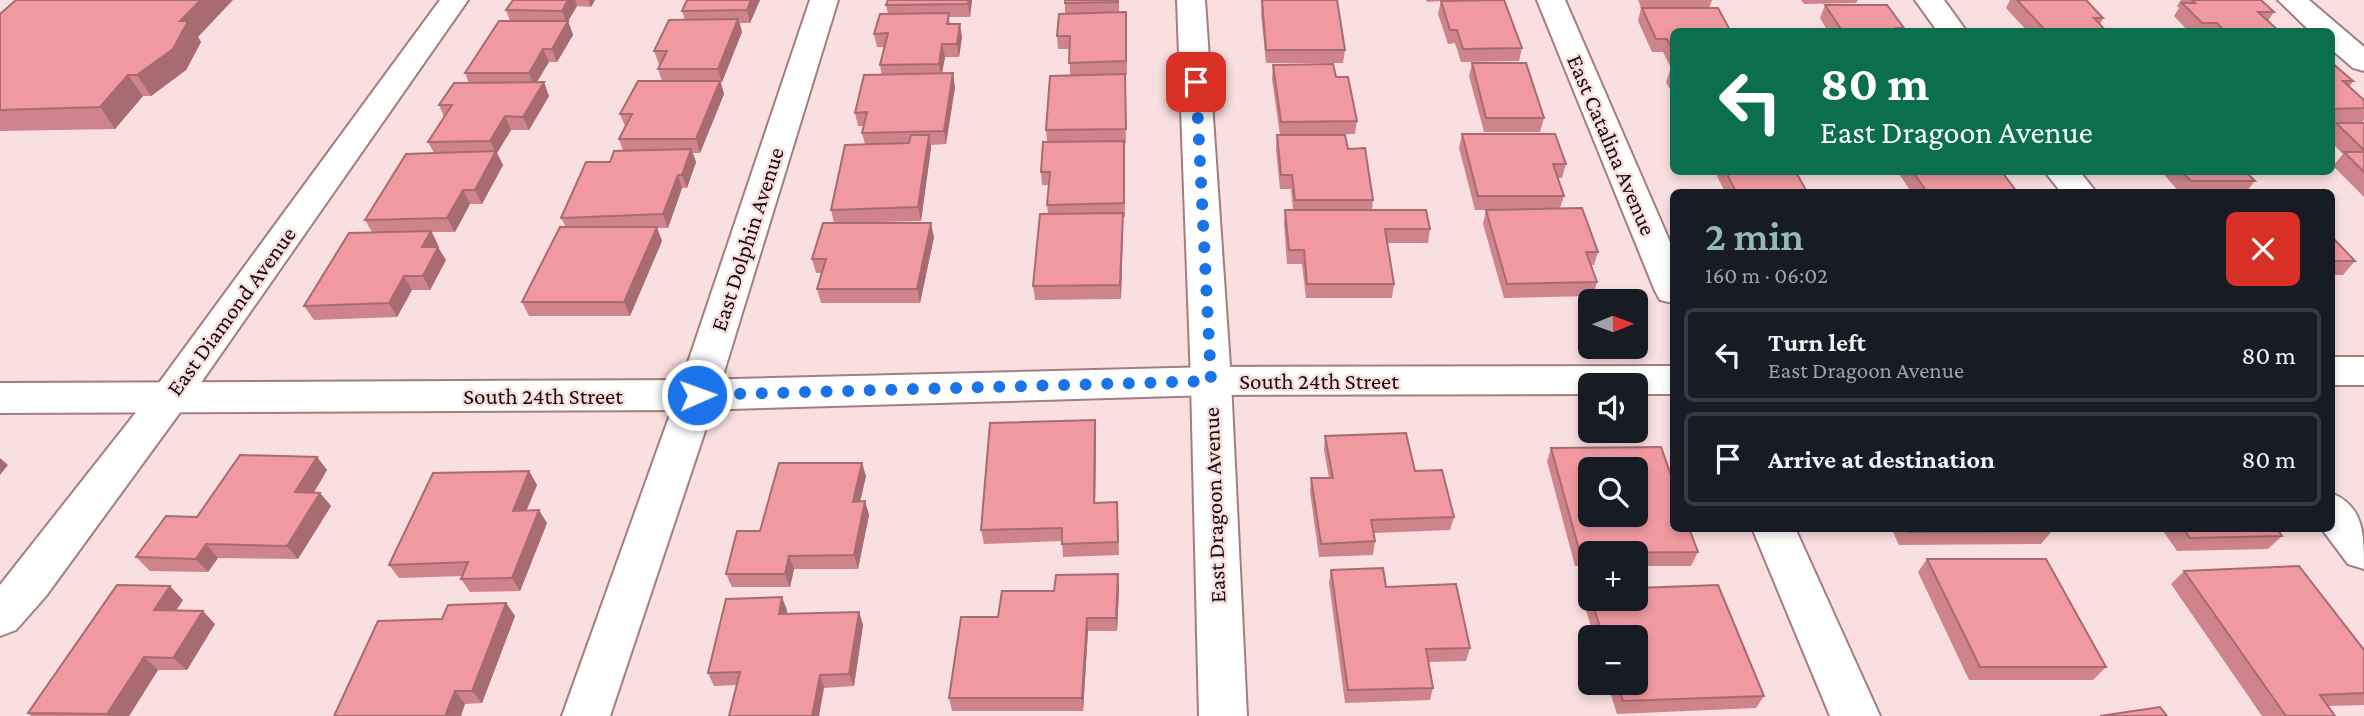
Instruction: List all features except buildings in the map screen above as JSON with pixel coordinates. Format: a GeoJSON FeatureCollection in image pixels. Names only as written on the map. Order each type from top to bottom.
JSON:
{"type":"FeatureCollection","features":[{"type":"Feature","properties":{"kind":"street","name":"East Diamond Avenue"},"geometry":{"type":"LineString","coordinates":[[0,616],[30,583],[170,397],[454,0]]}},
{"type":"Feature","properties":{"kind":"street","name":"East Dolphin Avenue"},"geometry":{"type":"LineString","coordinates":[[586,716],[697,395],[824,0]]}},
{"type":"Feature","properties":{"kind":"street","name":"East Dragoon Avenue"},"geometry":{"type":"LineString","coordinates":[[1191,0],[1211,381],[1223,716]]}},
{"type":"Feature","properties":{"kind":"street","name":"East Catalina Avenue"},"geometry":{"type":"LineString","coordinates":[[1551,0],[1670,284]]}},
{"type":"Feature","properties":{"kind":"street"},"geometry":{"type":"LineString","coordinates":[[1929,0],[1951,28]]}},
{"type":"Feature","properties":{"kind":"street"},"geometry":{"type":"LineString","coordinates":[[2292,0],[2324,28]]}},
{"type":"Feature","properties":{"kind":"street"},"geometry":{"type":"LineString","coordinates":[[2335,37],[2364,62]]}},
{"type":"Feature","properties":{"kind":"street"},"geometry":{"type":"LineString","coordinates":[[2065,175],[2076,189]]}},
{"type":"Feature","properties":{"kind":"street"},"geometry":{"type":"LineString","coordinates":[[2335,371],[2364,371]]}},
{"type":"Feature","properties":{"kind":"street","name":"South 24th Street"},"geometry":{"type":"LineString","coordinates":[[0,398],[697,395],[1211,381],[1670,380]]}},
{"type":"Feature","properties":{"kind":"street"},"geometry":{"type":"LineString","coordinates":[[2335,515],[2364,551]]}},
{"type":"Feature","properties":{"kind":"street"},"geometry":{"type":"LineString","coordinates":[[1775,532],[1845,697],[1856,716]]}},
{"type":"Feature","properties":{"kind":"route"},"geometry":{"type":"LineString","coordinates":[[697,395],[1211,381],[1196,82]]}}]}
